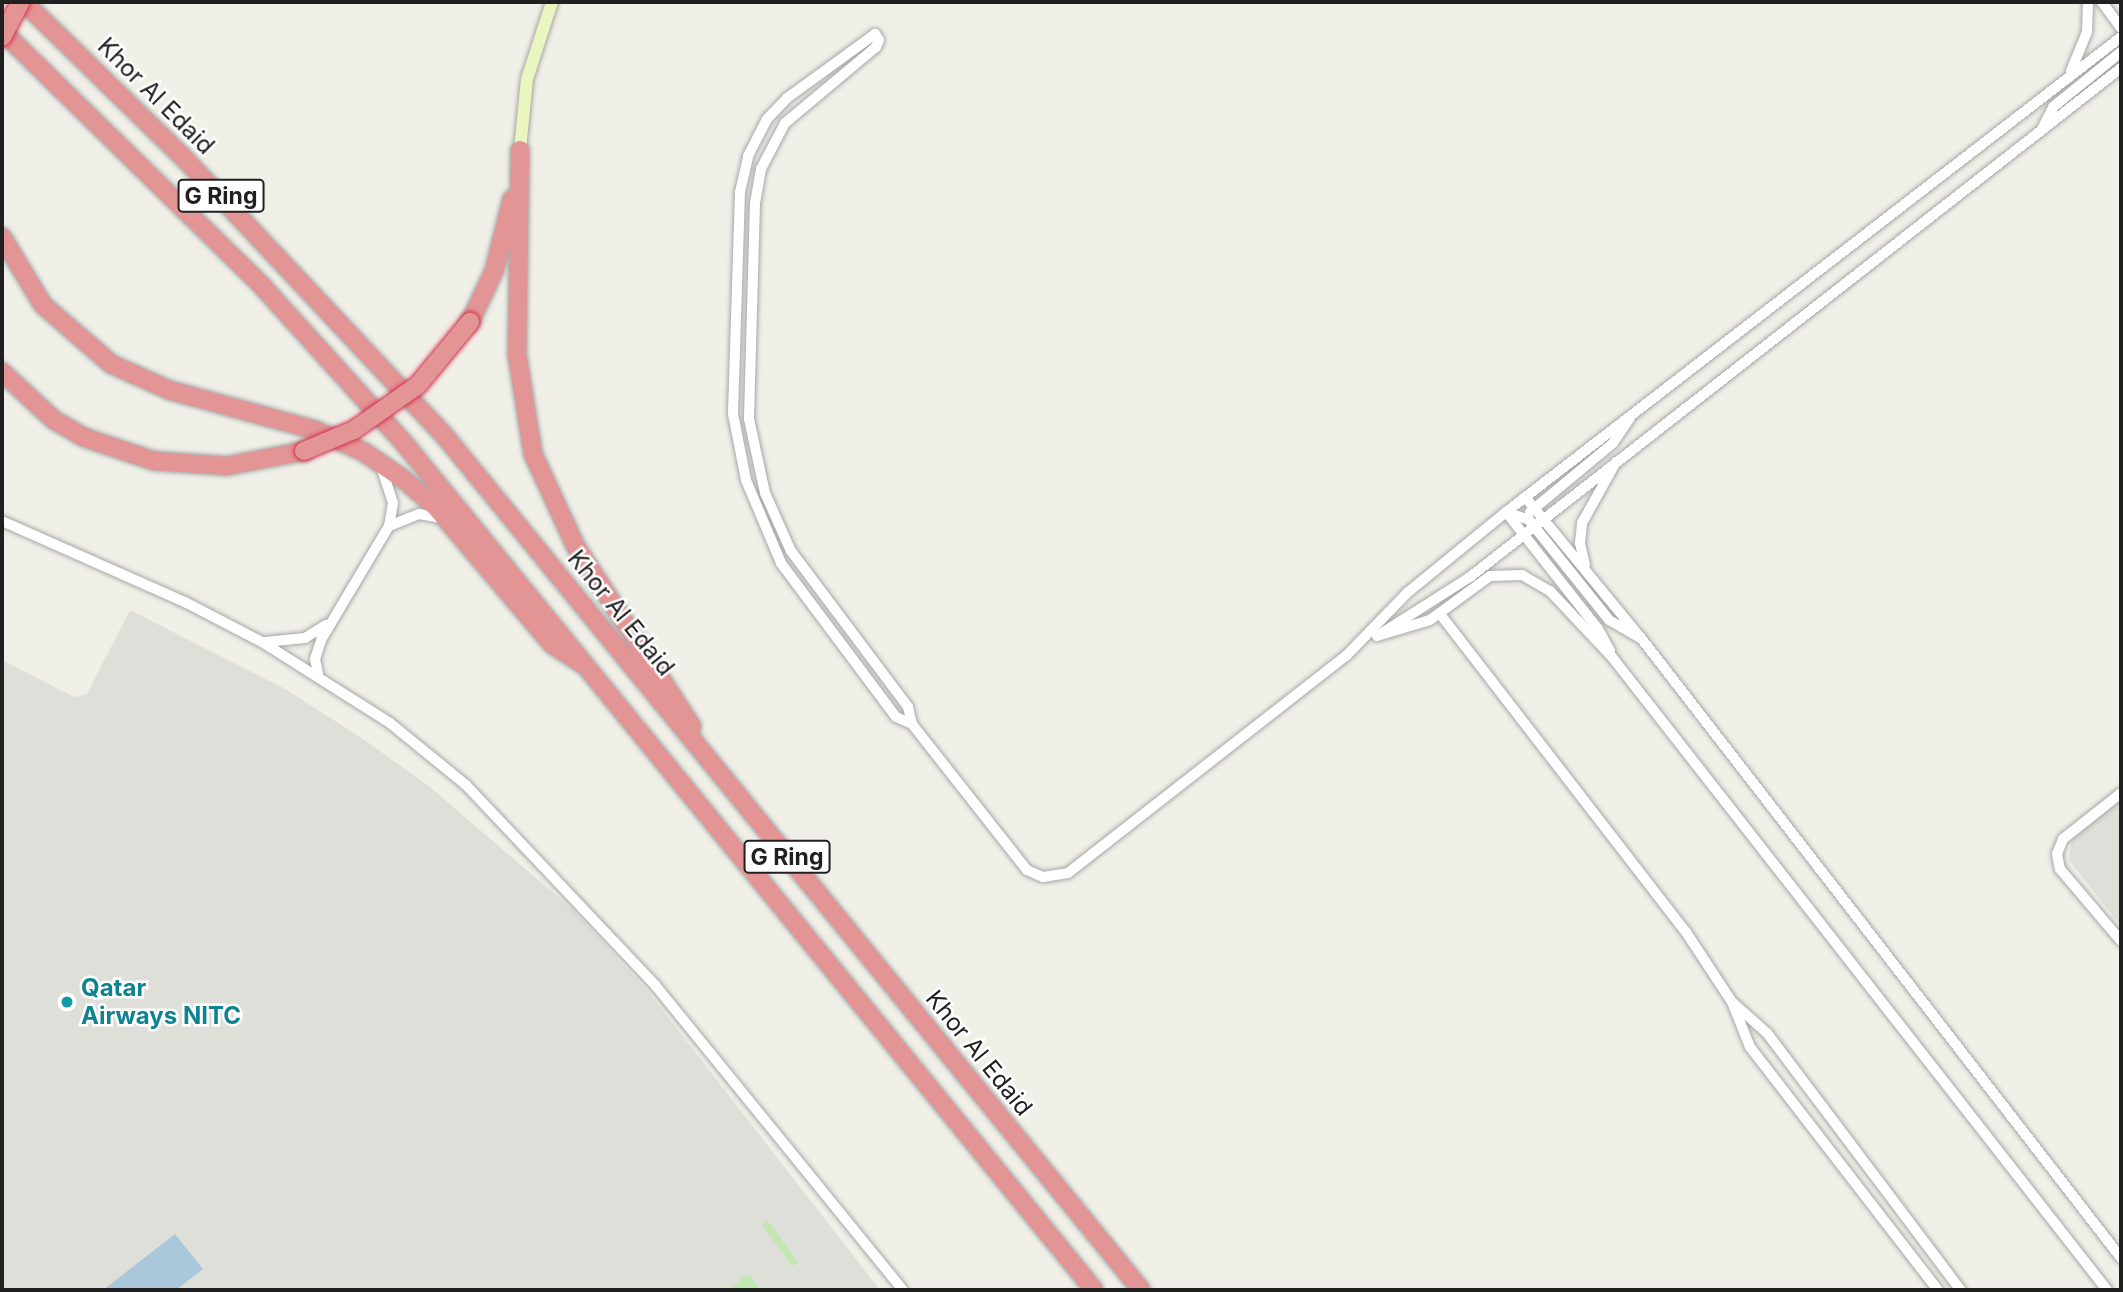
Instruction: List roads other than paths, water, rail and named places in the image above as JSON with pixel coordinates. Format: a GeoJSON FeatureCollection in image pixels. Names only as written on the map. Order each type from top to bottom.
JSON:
{"type":"FeatureCollection","features":[{"type":"Feature","properties":{"kind":"highway"},"geometry":{"type":"LineString","coordinates":[[2,37],[22,2]]}},
{"type":"Feature","properties":{"kind":"highway","name":"Khor Al Edaid"},"geometry":{"type":"LineString","coordinates":[[22,2],[190,164],[444,435],[1141,1290]]}},
{"type":"Feature","properties":{"kind":"highway","name":"G Ring"},"geometry":{"type":"LineString","coordinates":[[2,31],[272,297],[404,443],[592,670],[1094,1290]]}},
{"type":"Feature","properties":{"kind":"highway"},"geometry":{"type":"LineString","coordinates":[[520,150],[517,354],[533,454],[576,547],[656,667],[718,772]]}},
{"type":"Feature","properties":{"kind":"highway"},"geometry":{"type":"LineString","coordinates":[[4,376],[54,420],[83,437],[154,461],[227,466],[304,452],[354,430],[418,385],[470,323],[503,241],[520,150]]}},
{"type":"Feature","properties":{"kind":"highway"},"geometry":{"type":"LineString","coordinates":[[2,237],[43,304],[111,364],[169,390],[315,430],[380,462],[420,493],[444,518],[553,645],[592,670]]}},
{"type":"Feature","properties":{"kind":"main road"},"geometry":{"type":"LineString","coordinates":[[520,150],[534,46],[552,2]]}},
{"type":"Feature","properties":{"kind":"street"},"geometry":{"type":"LineString","coordinates":[[2070,75],[2087,32],[2088,2]]}},
{"type":"Feature","properties":{"kind":"street"},"geometry":{"type":"LineString","coordinates":[[2102,2],[2121,28]]}},
{"type":"Feature","properties":{"kind":"street"},"geometry":{"type":"LineString","coordinates":[[912,724],[896,717],[781,563],[746,480],[733,414],[740,192],[748,156],[767,119],[787,98],[871,34],[878,36],[879,44],[797,110],[775,138],[761,169],[755,203],[749,419],[765,493],[791,551],[908,707],[912,724],[1021,864],[1035,875],[1051,878],[1075,868],[1346,656],[1462,583],[2121,68]]}},
{"type":"Feature","properties":{"kind":"street"},"geometry":{"type":"LineString","coordinates":[[1346,656],[1399,601],[1506,512],[2121,37]]}},
{"type":"Feature","properties":{"kind":"street"},"geometry":{"type":"LineString","coordinates":[[2041,132],[2053,107],[2121,52]]}},
{"type":"Feature","properties":{"kind":"street"},"geometry":{"type":"LineString","coordinates":[[1524,534],[1525,517],[1614,443],[1632,414]]}},
{"type":"Feature","properties":{"kind":"street"},"geometry":{"type":"LineString","coordinates":[[318,674],[317,648],[389,526],[393,503],[380,462]]}},
{"type":"Feature","properties":{"kind":"street"},"geometry":{"type":"LineString","coordinates":[[1589,572],[1580,543],[1582,523],[1616,462]]}},
{"type":"Feature","properties":{"kind":"street"},"geometry":{"type":"LineString","coordinates":[[1525,497],[1641,638],[2121,1258]]}},
{"type":"Feature","properties":{"kind":"street"},"geometry":{"type":"LineString","coordinates":[[1506,512],[1525,517],[1534,525],[1609,620],[1641,638]]}},
{"type":"Feature","properties":{"kind":"street"},"geometry":{"type":"LineString","coordinates":[[1506,512],[1598,629],[1612,657]]}},
{"type":"Feature","properties":{"kind":"street"},"geometry":{"type":"LineString","coordinates":[[389,526],[419,514],[444,518]]}},
{"type":"Feature","properties":{"kind":"street"},"geometry":{"type":"LineString","coordinates":[[2,521],[172,596],[262,642],[318,674],[390,723],[466,785],[610,935],[678,1011],[903,1290]]}},
{"type":"Feature","properties":{"kind":"street"},"geometry":{"type":"LineString","coordinates":[[1377,636],[1440,614],[1480,581],[1500,574],[1522,575],[1550,591],[1612,657],[2107,1290]]}},
{"type":"Feature","properties":{"kind":"street"},"geometry":{"type":"LineString","coordinates":[[1440,614],[1686,932],[1732,1002],[1751,1047],[1938,1290]]}},
{"type":"Feature","properties":{"kind":"street"},"geometry":{"type":"LineString","coordinates":[[262,642],[305,638],[332,621]]}},
{"type":"Feature","properties":{"kind":"street"},"geometry":{"type":"LineString","coordinates":[[2121,793],[2063,839],[2057,854],[2060,869],[2121,942]]}},
{"type":"Feature","properties":{"kind":"street"},"geometry":{"type":"LineString","coordinates":[[1732,1002],[1767,1033],[1961,1290]]}},
{"type":"Feature","properties":{"kind":"water"},"geometry":{"type":"Polygon","coordinates":[[[175,1234],[203,1269],[176,1290],[103,1290],[175,1234]]]}},
{"type":"Feature","properties":{"kind":"place","name":"Qatar Airways NITC"},"geometry":{"type":"Point","coordinates":[67,1002]}}]}
